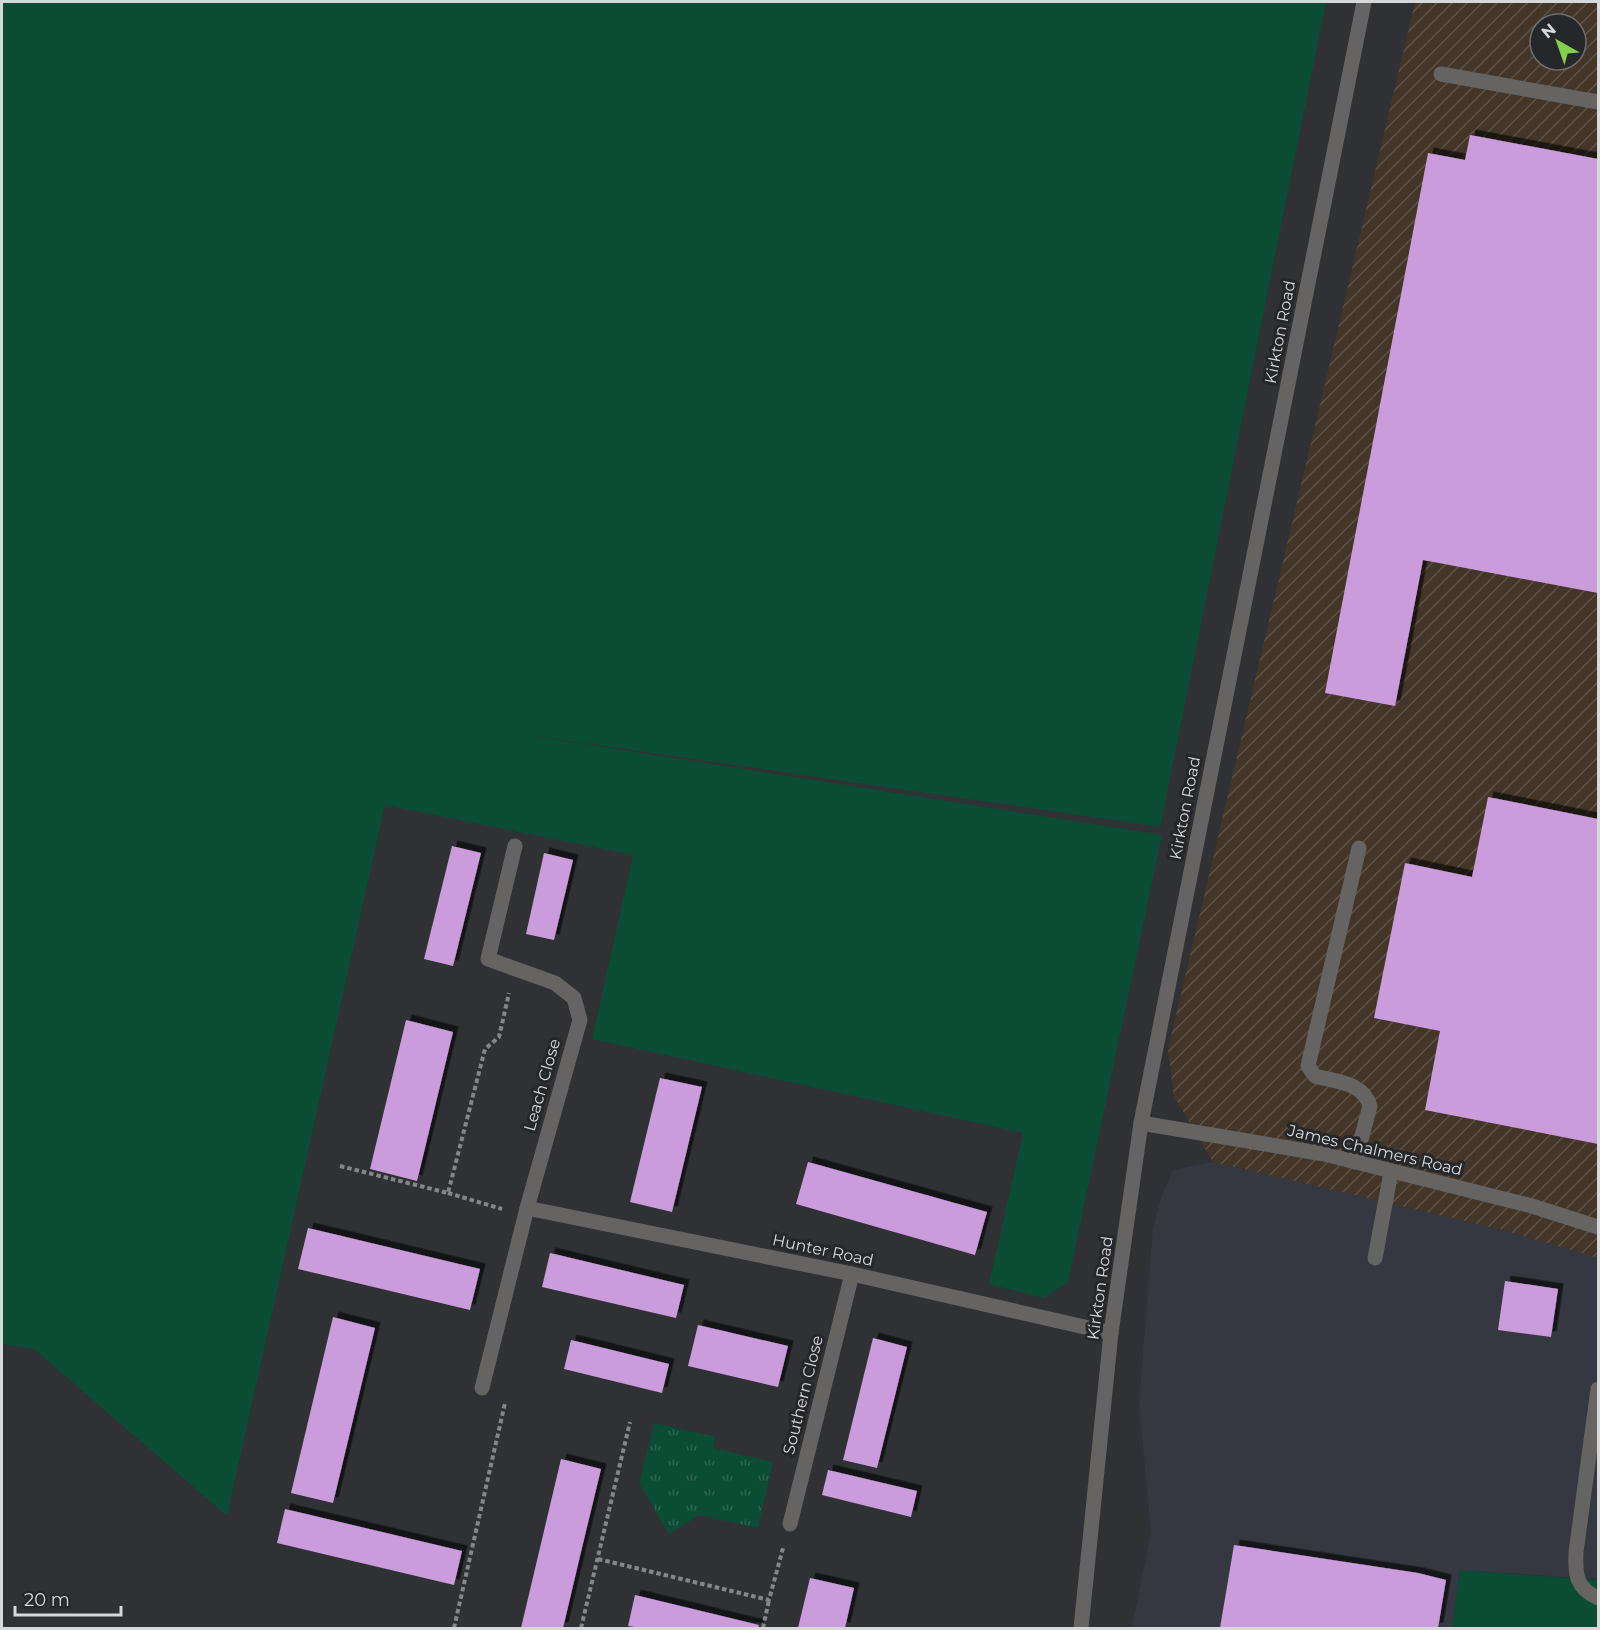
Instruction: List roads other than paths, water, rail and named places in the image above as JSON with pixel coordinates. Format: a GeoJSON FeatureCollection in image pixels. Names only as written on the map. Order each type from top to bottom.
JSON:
{"type":"FeatureCollection","features":[{"type":"Feature","properties":{"kind":"street","name":"Kirkton Road"},"geometry":{"type":"LineString","coordinates":[[1081,1629],[1111,1333],[1141,1123],[1364,2]]}},
{"type":"Feature","properties":{"kind":"street"},"geometry":{"type":"LineString","coordinates":[[1442,74],[1599,102]]}},
{"type":"Feature","properties":{"kind":"street","name":"Leach Close"},"geometry":{"type":"LineString","coordinates":[[482,1388],[526,1212],[580,1020],[574,998],[555,983],[488,959],[515,846]]}},
{"type":"Feature","properties":{"kind":"street"},"geometry":{"type":"LineString","coordinates":[[1355,1162],[1370,1106],[1368,1097],[1361,1088],[1315,1076],[1308,1066],[1359,848]]}},
{"type":"Feature","properties":{"kind":"street","name":"James Chalmers Road"},"geometry":{"type":"LineString","coordinates":[[1141,1123],[1324,1154],[1532,1206],[1599,1227]]}},
{"type":"Feature","properties":{"kind":"street"},"geometry":{"type":"LineString","coordinates":[[1375,1258],[1391,1172]]}},
{"type":"Feature","properties":{"kind":"street","name":"Hunter Road"},"geometry":{"type":"LineString","coordinates":[[526,1212],[852,1274],[1111,1333]]}},
{"type":"Feature","properties":{"kind":"street","name":"Southern Close"},"geometry":{"type":"LineString","coordinates":[[790,1524],[852,1274]]}},
{"type":"Feature","properties":{"kind":"street"},"geometry":{"type":"LineString","coordinates":[[1599,1389],[1576,1552],[1575,1576],[1583,1590],[1599,1598]]}}]}
